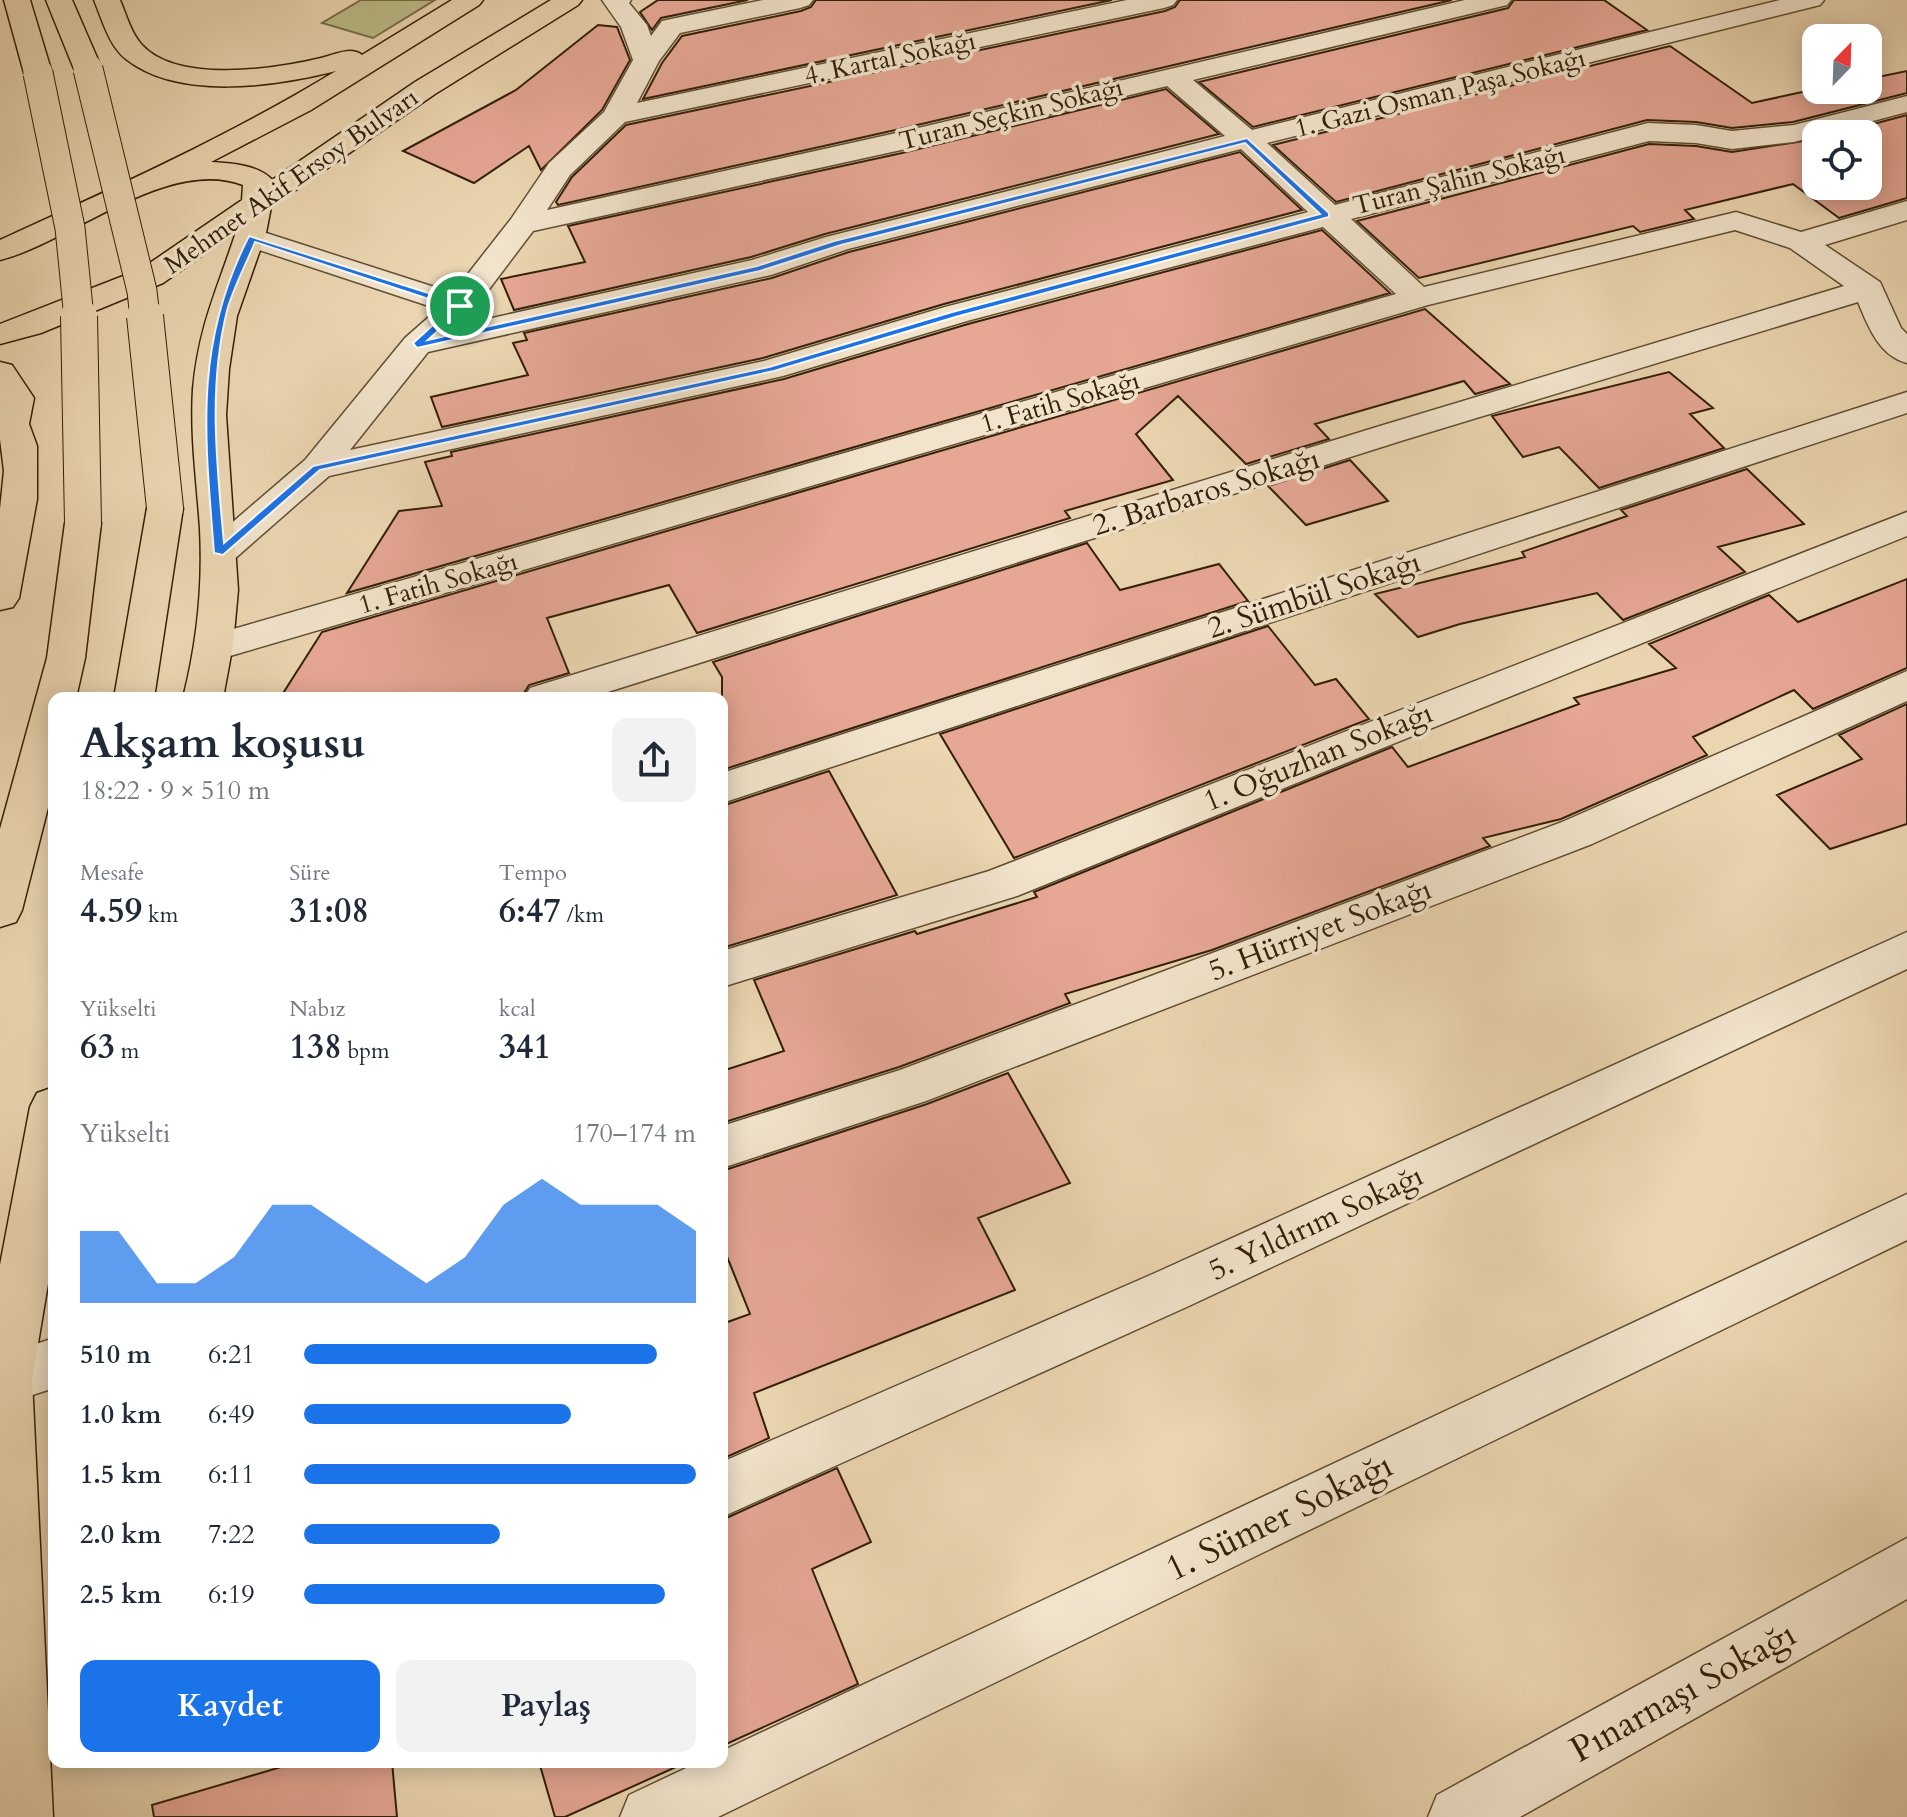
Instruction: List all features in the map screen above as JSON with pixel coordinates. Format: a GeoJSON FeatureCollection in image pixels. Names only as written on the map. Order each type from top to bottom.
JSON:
{"type":"FeatureCollection","features":[{"type":"Feature","properties":{"kind":"main road"},"geometry":{"type":"LineString","coordinates":[[17,0],[38,73],[71,243],[79,317],[83,523],[66,658],[58,692]]}},
{"type":"Feature","properties":{"kind":"main road"},"geometry":{"type":"LineString","coordinates":[[59,0],[88,69],[142,291],[165,508],[135,692]]}},
{"type":"Feature","properties":{"kind":"main road"},"geometry":{"type":"LineString","coordinates":[[107,0],[133,53],[154,65],[206,76],[252,78],[286,74],[335,64],[407,40]]}},
{"type":"Feature","properties":{"kind":"main road","name":"Mehmet Akif Ersoy Bulvarı"},"geometry":{"type":"LineString","coordinates":[[0,251],[156,180],[301,104],[470,0]]}},
{"type":"Feature","properties":{"kind":"main road","name":"Mehmet Akif Ersoy Bulvarı"},"geometry":{"type":"LineString","coordinates":[[0,334],[30,326],[152,276],[425,88],[569,0]]}},
{"type":"Feature","properties":{"kind":"main road"},"geometry":{"type":"LineString","coordinates":[[156,180],[197,170],[236,171],[258,181],[252,238],[223,309],[211,370],[210,433],[219,553],[216,647],[205,692]]}},
{"type":"Feature","properties":{"kind":"main road"},"geometry":{"type":"LineString","coordinates":[[0,372],[17,398],[6,417],[19,438],[23,461],[0,598]]}},
{"type":"Feature","properties":{"kind":"main road"},"geometry":{"type":"LineString","coordinates":[[0,910],[48,728]]}},
{"type":"Feature","properties":{"kind":"main road"},"geometry":{"type":"LineString","coordinates":[[22,1817],[37,1735],[30,1371],[48,1186]]}},
{"type":"Feature","properties":{"kind":"street"},"geometry":{"type":"LineString","coordinates":[[618,0],[614,2],[634,25],[646,60]]}},
{"type":"Feature","properties":{"kind":"street"},"geometry":{"type":"LineString","coordinates":[[219,553],[317,468],[417,345],[460,306],[523,224],[559,169],[616,116],[646,60],[671,27],[800,0]]}},
{"type":"Feature","properties":{"kind":"street","name":"4. Kartal Sokağı"},"geometry":{"type":"LineString","coordinates":[[616,116],[1164,0]]}},
{"type":"Feature","properties":{"kind":"street","name":"Turan Seçkin Sokağı"},"geometry":{"type":"LineString","coordinates":[[523,224],[901,141],[1170,75],[1498,0]]}},
{"type":"Feature","properties":{"kind":"street","name":"1. Gazi Osman Paşa Sokağı"},"geometry":{"type":"LineString","coordinates":[[417,345],[760,268],[837,243],[1811,0]]}},
{"type":"Feature","properties":{"kind":"street"},"geometry":{"type":"LineString","coordinates":[[1170,75],[1247,140],[1418,298]]}},
{"type":"Feature","properties":{"kind":"street","name":"Turan Şahin Sokağı"},"geometry":{"type":"LineString","coordinates":[[317,468],[771,369],[956,314],[1648,132],[1696,134],[1732,140],[1794,133],[1907,104]]}},
{"type":"Feature","properties":{"kind":"street"},"geometry":{"type":"LineString","coordinates":[[1801,242],[1907,210]]}},
{"type":"Feature","properties":{"kind":"street","name":"1. Fatih Sokağı"},"geometry":{"type":"LineString","coordinates":[[216,647],[1418,298],[1736,221],[1801,242],[1869,289]]}},
{"type":"Feature","properties":{"kind":"street"},"geometry":{"type":"LineString","coordinates":[[252,238],[460,306]]}},
{"type":"Feature","properties":{"kind":"street"},"geometry":{"type":"LineString","coordinates":[[1869,289],[1900,336]]}},
{"type":"Feature","properties":{"kind":"street","name":"2. Barbaros Sokağı"},"geometry":{"type":"LineString","coordinates":[[563,692],[1392,433],[1869,289]]}},
{"type":"Feature","properties":{"kind":"street","name":"2. Sümbül Sokağı"},"geometry":{"type":"LineString","coordinates":[[728,786],[1907,402]]}},
{"type":"Feature","properties":{"kind":"street","name":"1. Oğuzhan Sokağı"},"geometry":{"type":"LineString","coordinates":[[728,967],[1002,884],[1907,523]]}},
{"type":"Feature","properties":{"kind":"street","name":"5. Hürriyet Sokağı"},"geometry":{"type":"LineString","coordinates":[[728,1145],[909,1087],[1562,838],[1907,685]]}},
{"type":"Feature","properties":{"kind":"street","name":"5. Yıldırım Sokağı"},"geometry":{"type":"LineString","coordinates":[[728,1487],[1173,1289],[1907,949]]}},
{"type":"Feature","properties":{"kind":"street","name":"1. Sümer Sokağı"},"geometry":{"type":"LineString","coordinates":[[651,1817],[1907,1216]]}},
{"type":"Feature","properties":{"kind":"street","name":"Pınarnaşı Sokağı"},"geometry":{"type":"LineString","coordinates":[[1459,1817],[1907,1567]]}},
{"type":"Feature","properties":{"kind":"green space"},"geometry":{"type":"Polygon","coordinates":[[[361,0],[435,0],[373,38],[322,23],[361,0]]]}},
{"type":"Feature","properties":{"kind":"building"},"geometry":{"type":"Polygon","coordinates":[[[658,0],[748,0],[661,18],[652,30],[640,12],[658,0]]]}},
{"type":"Feature","properties":{"kind":"building"},"geometry":{"type":"Polygon","coordinates":[[[816,0],[1112,0],[643,99],[662,63],[682,36],[801,11],[811,7],[816,0]]]}},
{"type":"Feature","properties":{"kind":"building"},"geometry":{"type":"Polygon","coordinates":[[[1180,0],[1452,0],[900,129],[558,205],[556,202],[572,177],[626,125],[1165,11],[1175,7],[1180,0]]]}},
{"type":"Feature","properties":{"kind":"building"},"geometry":{"type":"Polygon","coordinates":[[[1514,0],[1604,0],[1647,30],[1253,127],[1199,82],[1508,8],[1514,0]]]}},
{"type":"Feature","properties":{"kind":"building"},"geometry":{"type":"Polygon","coordinates":[[[598,25],[617,27],[630,60],[602,110],[541,170],[529,146],[474,183],[403,151],[516,90],[598,25]]]}},
{"type":"Feature","properties":{"kind":"building"},"geometry":{"type":"Polygon","coordinates":[[[1670,46],[1752,103],[1802,92],[1802,104],[1864,104],[1793,122],[1732,128],[1696,122],[1647,120],[1336,202],[1273,145],[1670,46]]]}},
{"type":"Feature","properties":{"kind":"building"},"geometry":{"type":"Polygon","coordinates":[[[1907,71],[1907,93],[1882,99],[1882,76],[1907,71]]]}},
{"type":"Feature","properties":{"kind":"building"},"geometry":{"type":"Polygon","coordinates":[[[1166,89],[1219,134],[825,234],[751,257],[514,310],[501,279],[585,262],[568,226],[902,153],[1166,89]]]}},
{"type":"Feature","properties":{"kind":"building"},"geometry":{"type":"Polygon","coordinates":[[[1907,115],[1907,198],[1839,218],[1815,200],[1882,200],[1882,122],[1907,115]]]}},
{"type":"Feature","properties":{"kind":"building"},"geometry":{"type":"Polygon","coordinates":[[[1802,141],[1802,191],[1793,184],[1685,210],[1694,219],[1640,232],[1633,226],[1419,278],[1357,221],[1649,144],[1696,146],[1732,152],[1802,141]]]}},
{"type":"Feature","properties":{"kind":"building"},"geometry":{"type":"Polygon","coordinates":[[[1240,152],[1302,210],[944,304],[763,358],[442,427],[431,397],[528,375],[513,343],[527,340],[524,333],[772,278],[849,252],[1240,152]]]}},
{"type":"Feature","properties":{"kind":"building"},"geometry":{"type":"Polygon","coordinates":[[[1322,230],[1390,293],[347,593],[399,511],[442,506],[425,462],[452,456],[451,452],[784,379],[968,324],[1322,230]]]}},
{"type":"Feature","properties":{"kind":"building"},"geometry":{"type":"Polygon","coordinates":[[[1425,309],[1510,384],[1475,394],[1464,381],[1315,424],[1329,439],[1246,464],[1178,396],[1136,434],[1173,480],[1065,511],[1070,518],[697,633],[669,585],[547,618],[569,673],[529,685],[525,692],[284,692],[322,632],[1425,309]]]}},
{"type":"Feature","properties":{"kind":"building"},"geometry":{"type":"Polygon","coordinates":[[[1669,372],[1713,408],[1690,414],[1724,448],[1599,488],[1559,447],[1523,457],[1492,416],[1669,372]]]}},
{"type":"Feature","properties":{"kind":"building"},"geometry":{"type":"Polygon","coordinates":[[[1350,460],[1388,501],[1306,525],[1268,486],[1350,460]]]}},
{"type":"Feature","properties":{"kind":"building"},"geometry":{"type":"Polygon","coordinates":[[[1747,469],[1804,524],[1718,547],[1745,572],[1623,620],[1597,593],[1460,624],[1418,637],[1375,594],[1525,557],[1522,552],[1627,516],[1621,510],[1747,469]]]}},
{"type":"Feature","properties":{"kind":"building"},"geometry":{"type":"Polygon","coordinates":[[[1087,543],[1120,590],[1219,564],[1248,601],[728,768],[728,692],[722,692],[722,677],[713,662],[1087,543]]]}},
{"type":"Feature","properties":{"kind":"building"},"geometry":{"type":"Polygon","coordinates":[[[1907,579],[1907,668],[1813,709],[1794,690],[1693,737],[1707,755],[1561,819],[1483,838],[1490,846],[1212,950],[1065,994],[1070,1003],[899,1067],[728,1121],[728,1069],[784,1051],[754,980],[1037,897],[1034,892],[1392,747],[1408,767],[1579,704],[1574,698],[1676,668],[1649,644],[1769,595],[1798,622],[1907,579]]]}},
{"type":"Feature","properties":{"kind":"building"},"geometry":{"type":"Polygon","coordinates":[[[1268,626],[1315,685],[1336,679],[1369,719],[1014,858],[940,734],[1268,626]]]}},
{"type":"Feature","properties":{"kind":"building"},"geometry":{"type":"Polygon","coordinates":[[[1907,704],[1907,824],[1830,849],[1777,795],[1862,759],[1839,735],[1907,704]]]}},
{"type":"Feature","properties":{"kind":"building"},"geometry":{"type":"Polygon","coordinates":[[[829,771],[897,895],[728,946],[728,804],[829,771]]]}},
{"type":"Feature","properties":{"kind":"building"},"geometry":{"type":"Polygon","coordinates":[[[1008,1073],[1070,1183],[978,1218],[1015,1290],[754,1393],[769,1438],[728,1456],[728,1322],[750,1314],[728,1259],[728,1169],[927,1104],[1008,1073]]]}},
{"type":"Feature","properties":{"kind":"building"},"geometry":{"type":"Polygon","coordinates":[[[837,1468],[871,1542],[812,1569],[858,1684],[728,1743],[728,1517],[837,1468]]]}},
{"type":"Feature","properties":{"kind":"building"},"geometry":{"type":"Polygon","coordinates":[[[278,1768],[393,1768],[397,1817],[154,1817],[152,1805],[278,1768]]]}},
{"type":"Feature","properties":{"kind":"building"},"geometry":{"type":"Polygon","coordinates":[[[541,1768],[674,1768],[565,1817],[555,1817],[541,1768]]]}},
{"type":"Feature","properties":{"kind":"route"},"geometry":{"type":"LineString","coordinates":[[1247,140],[1326,215],[956,314],[771,369],[317,468],[219,553],[210,433],[211,370],[223,309],[252,238],[460,306],[417,345],[760,268],[837,243],[1247,140]]}}]}
